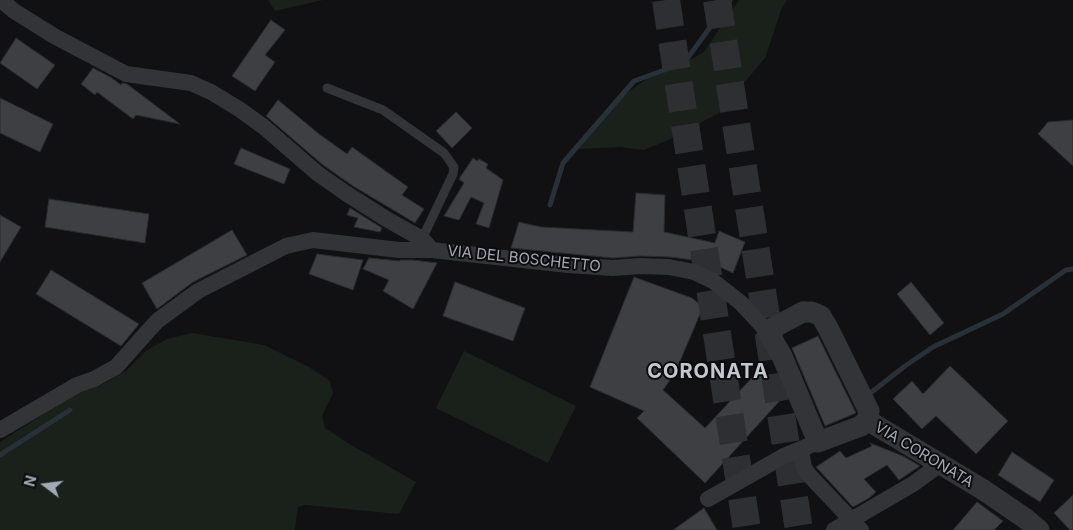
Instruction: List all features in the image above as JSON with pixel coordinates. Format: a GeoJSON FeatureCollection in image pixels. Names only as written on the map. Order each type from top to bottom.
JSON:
{"type":"FeatureCollection","features":[{"type":"Feature","properties":{"kind":"street","name":"VIA DEL BOSCHETTO"},"geometry":{"type":"LineString","coordinates":[[1,0],[14,11],[54,36],[126,74],[191,83],[212,92],[240,109],[264,127],[317,173],[427,244],[568,265],[613,268],[640,266],[669,267],[694,272],[713,281],[741,303],[767,330],[782,356],[809,446]]}},
{"type":"Feature","properties":{"kind":"street"},"geometry":{"type":"LineString","coordinates":[[0,430],[77,385],[94,379],[116,367],[157,322],[198,291],[286,246],[313,240],[399,250],[427,244]]}},
{"type":"Feature","properties":{"kind":"street","name":"VIA CORONATA"},"geometry":{"type":"LineString","coordinates":[[767,330],[803,312],[812,312],[821,316],[869,411],[867,420],[982,489],[1040,530]]}},
{"type":"Feature","properties":{"kind":"street"},"geometry":{"type":"LineString","coordinates":[[708,499],[784,456],[861,426],[867,420]]}},
{"type":"Feature","properties":{"kind":"street"},"geometry":{"type":"LineString","coordinates":[[809,446],[804,468],[857,525]]}},
{"type":"Feature","properties":{"kind":"street"},"geometry":{"type":"LineString","coordinates":[[834,530],[857,525],[939,464]]}},
{"type":"Feature","properties":{"kind":"lane"},"geometry":{"type":"LineString","coordinates":[[327,88],[383,110],[444,153],[454,167],[427,244]]}},
{"type":"Feature","properties":{"kind":"shaded area"},"geometry":{"type":"Polygon","coordinates":[[[268,0],[323,0],[275,11],[268,0]]]}},
{"type":"Feature","properties":{"kind":"shaded area"},"geometry":{"type":"Polygon","coordinates":[[[739,0],[787,0],[781,10],[765,58],[719,113],[666,141],[644,150],[620,147],[578,149],[616,101],[657,71],[682,64],[704,52],[739,0]]]}},
{"type":"Feature","properties":{"kind":"shaded area"},"geometry":{"type":"Polygon","coordinates":[[[192,333],[264,345],[309,367],[330,381],[333,393],[322,416],[325,428],[416,482],[399,514],[305,505],[298,507],[295,530],[0,530],[0,442],[84,388],[103,384],[126,371],[146,351],[156,345],[167,339],[192,333]]]}},
{"type":"Feature","properties":{"kind":"shaded area"},"geometry":{"type":"Polygon","coordinates":[[[464,351],[576,406],[548,463],[436,408],[464,351]]]}},
{"type":"Feature","properties":{"kind":"building"},"geometry":{"type":"Polygon","coordinates":[[[271,20],[285,30],[265,55],[275,62],[255,91],[232,76],[271,20]]]}},
{"type":"Feature","properties":{"kind":"building"},"geometry":{"type":"Polygon","coordinates":[[[16,38],[55,65],[37,89],[0,63],[16,38]]]}},
{"type":"Feature","properties":{"kind":"building"},"geometry":{"type":"Polygon","coordinates":[[[93,68],[121,85],[122,83],[127,84],[180,124],[136,115],[133,119],[97,92],[95,95],[81,84],[93,68]]]}},
{"type":"Feature","properties":{"kind":"building"},"geometry":{"type":"Polygon","coordinates":[[[0,98],[53,124],[40,152],[0,133],[0,98]]]}},
{"type":"Feature","properties":{"kind":"building"},"geometry":{"type":"Polygon","coordinates":[[[278,100],[319,134],[347,154],[352,147],[408,187],[402,195],[424,209],[415,223],[353,186],[323,165],[266,116],[278,100]]]}},
{"type":"Feature","properties":{"kind":"building"},"geometry":{"type":"Polygon","coordinates":[[[456,112],[472,128],[452,148],[436,131],[456,112]]]}},
{"type":"Feature","properties":{"kind":"building"},"geometry":{"type":"Polygon","coordinates":[[[1073,120],[1073,166],[1038,134],[1048,122],[1073,120]]]}},
{"type":"Feature","properties":{"kind":"building"},"geometry":{"type":"Polygon","coordinates":[[[241,148],[290,169],[284,184],[234,164],[241,148]]]}},
{"type":"Feature","properties":{"kind":"building"},"geometry":{"type":"Polygon","coordinates":[[[473,158],[488,164],[486,168],[503,180],[489,228],[476,224],[484,203],[471,197],[459,220],[444,216],[464,183],[459,179],[473,158]]]}},
{"type":"Feature","properties":{"kind":"building"},"geometry":{"type":"Polygon","coordinates":[[[636,193],[665,195],[664,232],[715,243],[719,231],[745,242],[733,273],[709,262],[670,257],[640,256],[613,258],[511,248],[519,222],[541,227],[633,232],[636,193]]]}},
{"type":"Feature","properties":{"kind":"building"},"geometry":{"type":"Polygon","coordinates":[[[49,199],[149,214],[145,243],[45,227],[49,199]]]}},
{"type":"Feature","properties":{"kind":"building"},"geometry":{"type":"Polygon","coordinates":[[[350,208],[382,228],[380,232],[354,227],[358,218],[347,215],[350,208]]]}},
{"type":"Feature","properties":{"kind":"building"},"geometry":{"type":"Polygon","coordinates":[[[0,215],[21,227],[0,262],[0,215]]]}},
{"type":"Feature","properties":{"kind":"building"},"geometry":{"type":"Polygon","coordinates":[[[232,230],[247,255],[193,282],[157,309],[142,283],[232,230]]]}},
{"type":"Feature","properties":{"kind":"building"},"geometry":{"type":"Polygon","coordinates":[[[317,254],[363,260],[353,290],[309,274],[317,254]]]}},
{"type":"Feature","properties":{"kind":"building"},"geometry":{"type":"Polygon","coordinates":[[[369,258],[437,263],[413,309],[383,291],[389,280],[363,269],[369,258]]]}},
{"type":"Feature","properties":{"kind":"building"},"geometry":{"type":"Polygon","coordinates":[[[51,270],[139,324],[121,346],[36,294],[51,270]]]}},
{"type":"Feature","properties":{"kind":"building"},"geometry":{"type":"Polygon","coordinates":[[[634,277],[692,298],[703,307],[675,373],[663,390],[705,428],[761,368],[781,386],[785,395],[705,483],[637,418],[644,411],[590,387],[634,277]]]}},
{"type":"Feature","properties":{"kind":"building"},"geometry":{"type":"Polygon","coordinates":[[[455,282],[525,308],[513,341],[443,316],[455,282]]]}},
{"type":"Feature","properties":{"kind":"building"},"geometry":{"type":"Polygon","coordinates":[[[911,282],[944,323],[930,335],[897,294],[911,282]]]}},
{"type":"Feature","properties":{"kind":"building"},"geometry":{"type":"Polygon","coordinates":[[[818,336],[856,413],[825,426],[792,348],[818,336]]]}},
{"type":"Feature","properties":{"kind":"building"},"geometry":{"type":"Polygon","coordinates":[[[950,366],[1008,421],[976,454],[936,416],[922,429],[893,399],[912,381],[923,394],[950,366]]]}},
{"type":"Feature","properties":{"kind":"building"},"geometry":{"type":"Polygon","coordinates":[[[870,443],[903,456],[920,466],[899,480],[887,465],[864,479],[876,492],[853,507],[816,467],[840,451],[846,458],[872,446],[870,443]]]}},
{"type":"Feature","properties":{"kind":"building"},"geometry":{"type":"Polygon","coordinates":[[[1012,452],[1054,480],[1040,502],[998,475],[1012,452]]]}},
{"type":"Feature","properties":{"kind":"building"},"geometry":{"type":"Polygon","coordinates":[[[1073,495],[1073,530],[1070,530],[1054,513],[1073,495]]]}},
{"type":"Feature","properties":{"kind":"building"},"geometry":{"type":"Polygon","coordinates":[[[977,502],[1003,521],[994,530],[953,530],[977,502]]]}},
{"type":"Feature","properties":{"kind":"building"},"geometry":{"type":"Polygon","coordinates":[[[704,508],[717,530],[673,530],[704,508]]]}},
{"type":"Feature","properties":{"kind":"waterway"},"geometry":{"type":"LineString","coordinates":[[550,205],[563,163],[634,81],[684,63],[730,0]]}},
{"type":"Feature","properties":{"kind":"waterway"},"geometry":{"type":"LineString","coordinates":[[868,395],[933,347],[1003,314],[1066,270],[1073,269]]}},
{"type":"Feature","properties":{"kind":"waterway"},"geometry":{"type":"LineString","coordinates":[[0,455],[70,410]]}},
{"type":"Feature","properties":{"kind":"tunnel"},"geometry":{"type":"LineString","coordinates":[[666,0],[747,530]]}},
{"type":"Feature","properties":{"kind":"tunnel"},"geometry":{"type":"LineString","coordinates":[[717,0],[799,530]]}},
{"type":"Feature","properties":{"kind":"district","name":"CORONATA"},"geometry":{"type":"Point","coordinates":[708,372]}}]}
